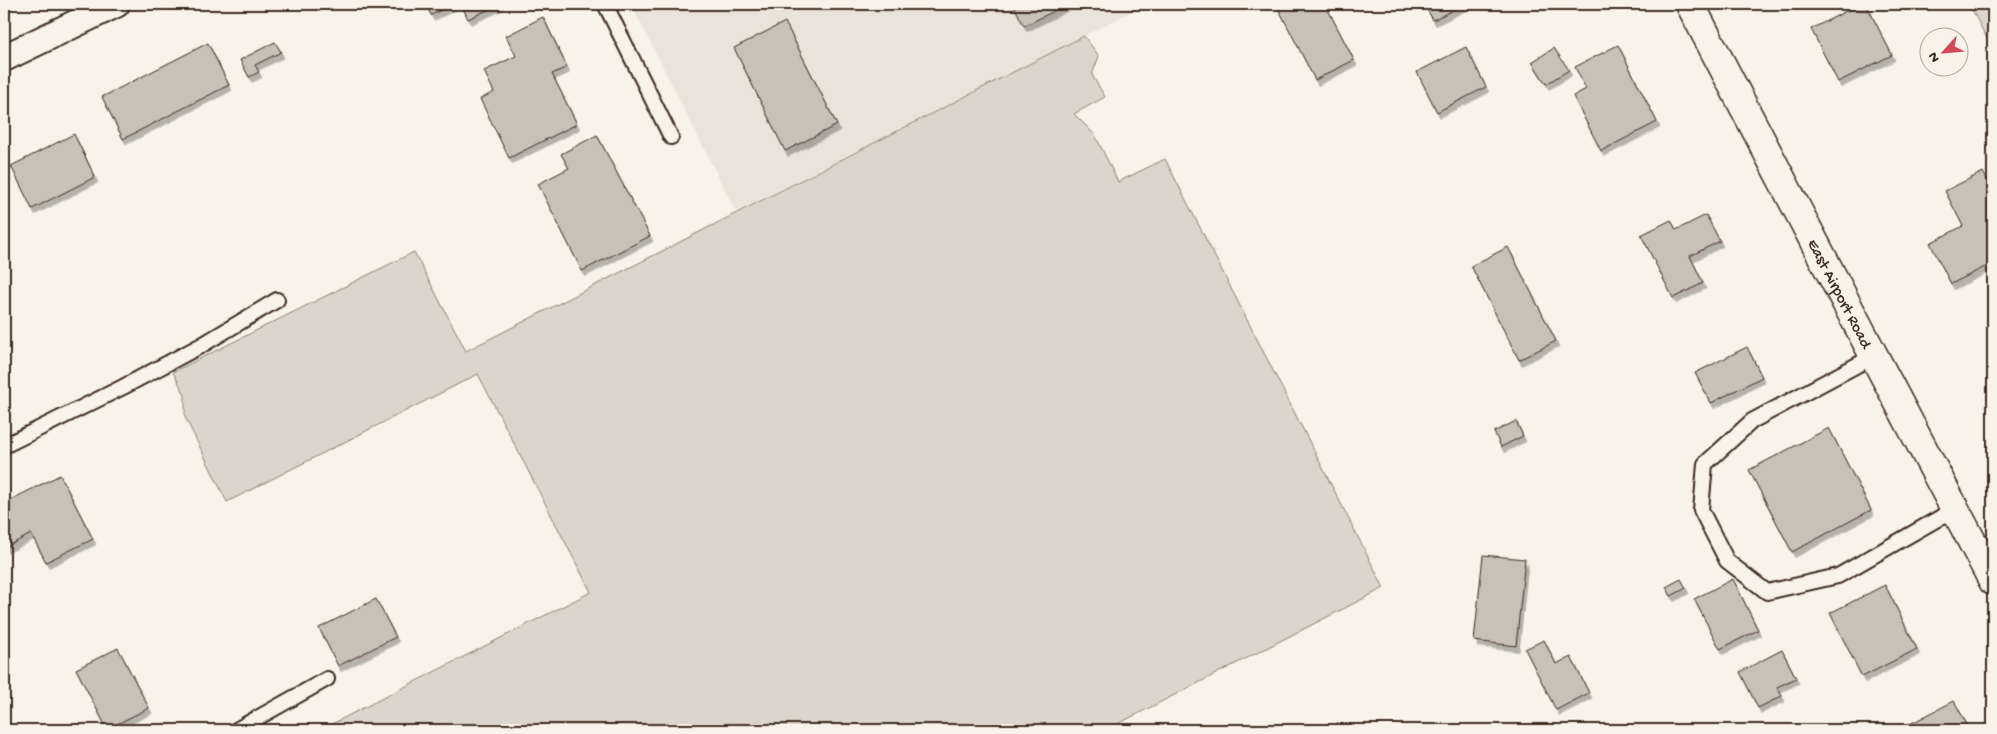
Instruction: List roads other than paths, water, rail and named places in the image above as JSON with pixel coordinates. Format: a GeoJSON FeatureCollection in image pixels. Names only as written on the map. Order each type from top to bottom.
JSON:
{"type":"FeatureCollection","features":[{"type":"Feature","properties":{"kind":"street"},"geometry":{"type":"LineString","coordinates":[[4,58],[116,4]]}},
{"type":"Feature","properties":{"kind":"street","name":"East Airport Road"},"geometry":{"type":"LineString","coordinates":[[1690,4],[1993,580]]}},
{"type":"Feature","properties":{"kind":"lane"},"geometry":{"type":"LineString","coordinates":[[605,4],[671,137]]}},
{"type":"Feature","properties":{"kind":"lane"},"geometry":{"type":"LineString","coordinates":[[4,446],[202,345],[276,300]]}},
{"type":"Feature","properties":{"kind":"lane"},"geometry":{"type":"LineString","coordinates":[[1874,356],[1752,420],[1705,464],[1701,510],[1727,561],[1767,592],[1776,590],[1838,576],[1955,510]]}},
{"type":"Feature","properties":{"kind":"lane"},"geometry":{"type":"LineString","coordinates":[[236,730],[327,679]]}}]}
